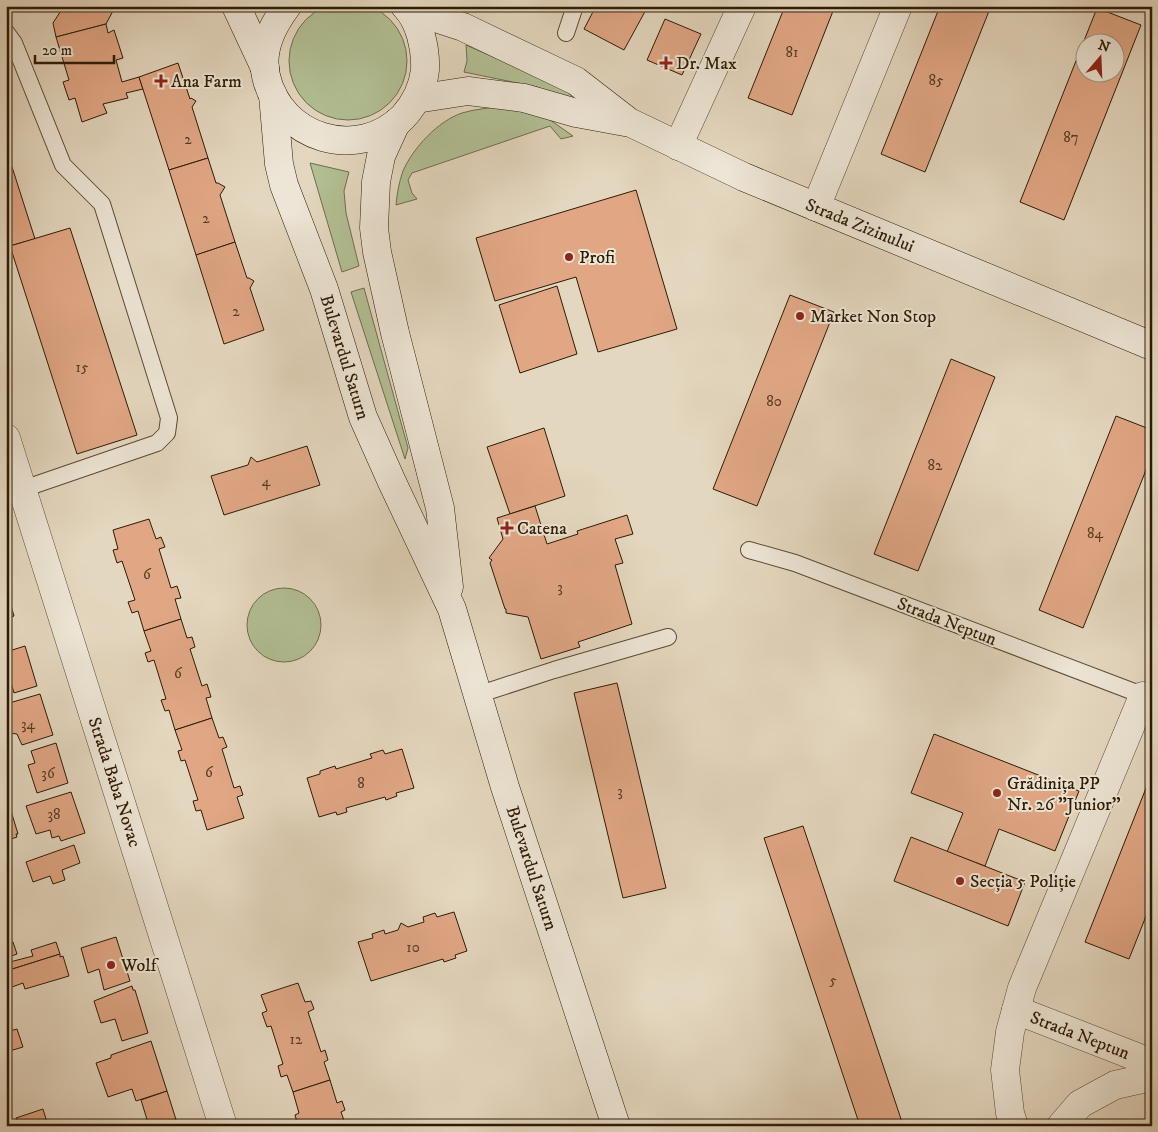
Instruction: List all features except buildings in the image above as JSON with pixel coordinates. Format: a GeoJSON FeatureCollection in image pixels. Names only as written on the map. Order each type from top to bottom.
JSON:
{"type":"FeatureCollection","features":[{"type":"Feature","properties":{"kind":"main road"},"geometry":{"type":"LineString","coordinates":[[236,6],[265,68]]}},
{"type":"Feature","properties":{"kind":"main road"},"geometry":{"type":"LineString","coordinates":[[287,6],[277,19],[269,36],[265,52],[266,76],[273,95],[284,113],[299,126],[318,136],[338,141],[359,140],[379,134],[396,123],[416,99],[424,79],[426,57],[422,36],[406,8]]}},
{"type":"Feature","properties":{"kind":"main road"},"geometry":{"type":"LineString","coordinates":[[678,146],[742,6]]}},
{"type":"Feature","properties":{"kind":"main road"},"geometry":{"type":"LineString","coordinates":[[816,208],[898,6]]}},
{"type":"Feature","properties":{"kind":"main road","name":"Strada Zizinului"},"geometry":{"type":"LineString","coordinates":[[406,8],[463,27],[576,81],[629,122],[744,177],[1152,346]]}},
{"type":"Feature","properties":{"kind":"main road","name":"Strada Zizinului"},"geometry":{"type":"LineString","coordinates":[[416,99],[468,91],[524,98],[576,113],[629,122]]}},
{"type":"Feature","properties":{"kind":"main road","name":"Bulevardul Saturn"},"geometry":{"type":"LineString","coordinates":[[273,95],[279,164],[284,185],[324,289],[363,417],[452,609],[508,797],[616,1126]]}},
{"type":"Feature","properties":{"kind":"main road","name":"Bulevardul Saturn"},"geometry":{"type":"LineString","coordinates":[[396,123],[381,156],[376,182],[374,228],[376,252],[440,508],[452,609]]}},
{"type":"Feature","properties":{"kind":"main road","name":"Strada Zizinului"},"geometry":{"type":"LineString","coordinates":[[1093,322],[1152,340]]}},
{"type":"Feature","properties":{"kind":"main road","name":"Strada Zizinului"},"geometry":{"type":"LineString","coordinates":[[1093,322],[1152,358]]}},
{"type":"Feature","properties":{"kind":"main road","name":"Strada Baba Novac"},"geometry":{"type":"LineString","coordinates":[[6,438],[223,1126]]}},
{"type":"Feature","properties":{"kind":"main road","name":"Strada Neptun"},"geometry":{"type":"LineString","coordinates":[[1147,697],[1022,988],[1016,1010],[1152,1063]]}},
{"type":"Feature","properties":{"kind":"main road"},"geometry":{"type":"LineString","coordinates":[[1012,1119],[1005,1070],[1010,1032],[1016,1010]]}},
{"type":"Feature","properties":{"kind":"main road","name":"Strada Neptun"},"geometry":{"type":"LineString","coordinates":[[1061,1126],[1080,1104],[1115,1085],[1152,1078]]}},
{"type":"Feature","properties":{"kind":"lane"},"geometry":{"type":"LineString","coordinates":[[566,33],[575,6]]}},
{"type":"Feature","properties":{"kind":"lane"},"geometry":{"type":"LineString","coordinates":[[6,32],[14,43],[63,165],[102,204],[169,418],[167,433],[157,443],[23,489]]}},
{"type":"Feature","properties":{"kind":"lane","name":"Strada Neptun"},"geometry":{"type":"LineString","coordinates":[[749,550],[795,563],[1147,697]]}},
{"type":"Feature","properties":{"kind":"lane"},"geometry":{"type":"LineString","coordinates":[[477,695],[554,670],[668,637]]}},
{"type":"Feature","properties":{"kind":"green space"},"geometry":{"type":"Polygon","coordinates":[[[348,2],[370,7],[381,12],[397,28],[402,39],[407,61],[402,83],[397,94],[381,110],[370,115],[348,120],[326,115],[315,110],[299,94],[294,83],[289,61],[294,39],[299,28],[315,12],[326,7],[348,2]]]}},
{"type":"Feature","properties":{"kind":"green space"},"geometry":{"type":"Polygon","coordinates":[[[466,45],[532,74],[592,104],[586,108],[537,87],[464,72],[467,61],[466,45]]]}},
{"type":"Feature","properties":{"kind":"green space"},"geometry":{"type":"Polygon","coordinates":[[[503,106],[543,115],[573,136],[561,139],[550,126],[412,173],[408,180],[412,193],[417,199],[396,205],[400,179],[407,162],[427,136],[444,122],[462,113],[503,106]]]}},
{"type":"Feature","properties":{"kind":"green space"},"geometry":{"type":"Polygon","coordinates":[[[310,163],[349,172],[344,191],[346,213],[359,266],[342,272],[310,163]]]}},
{"type":"Feature","properties":{"kind":"green space"},"geometry":{"type":"Polygon","coordinates":[[[364,288],[408,448],[405,459],[351,292],[364,288]]]}},
{"type":"Feature","properties":{"kind":"green space"},"geometry":{"type":"Polygon","coordinates":[[[277,588],[291,588],[305,594],[315,604],[321,618],[321,632],[315,646],[305,656],[291,662],[277,662],[263,656],[253,646],[247,632],[247,618],[253,604],[263,594],[277,588]]]}},
{"type":"Feature","properties":{"kind":"place","name":"Dr. Max"},"geometry":{"type":"Point","coordinates":[666,63]}},
{"type":"Feature","properties":{"kind":"place","name":"Ana Farm"},"geometry":{"type":"Point","coordinates":[161,81]}},
{"type":"Feature","properties":{"kind":"place","name":"Profi"},"geometry":{"type":"Point","coordinates":[569,257]}},
{"type":"Feature","properties":{"kind":"place","name":"Market Non Stop"},"geometry":{"type":"Point","coordinates":[800,316]}},
{"type":"Feature","properties":{"kind":"place","name":"Catena"},"geometry":{"type":"Point","coordinates":[507,528]}},
{"type":"Feature","properties":{"kind":"place","name":"Grădinița PP Nr. 26 \"Junior\""},"geometry":{"type":"Point","coordinates":[997,793]}},
{"type":"Feature","properties":{"kind":"place","name":"Secția 5 Poliție"},"geometry":{"type":"Point","coordinates":[960,881]}},
{"type":"Feature","properties":{"kind":"place","name":"Wolf"},"geometry":{"type":"Point","coordinates":[111,965]}}]}
